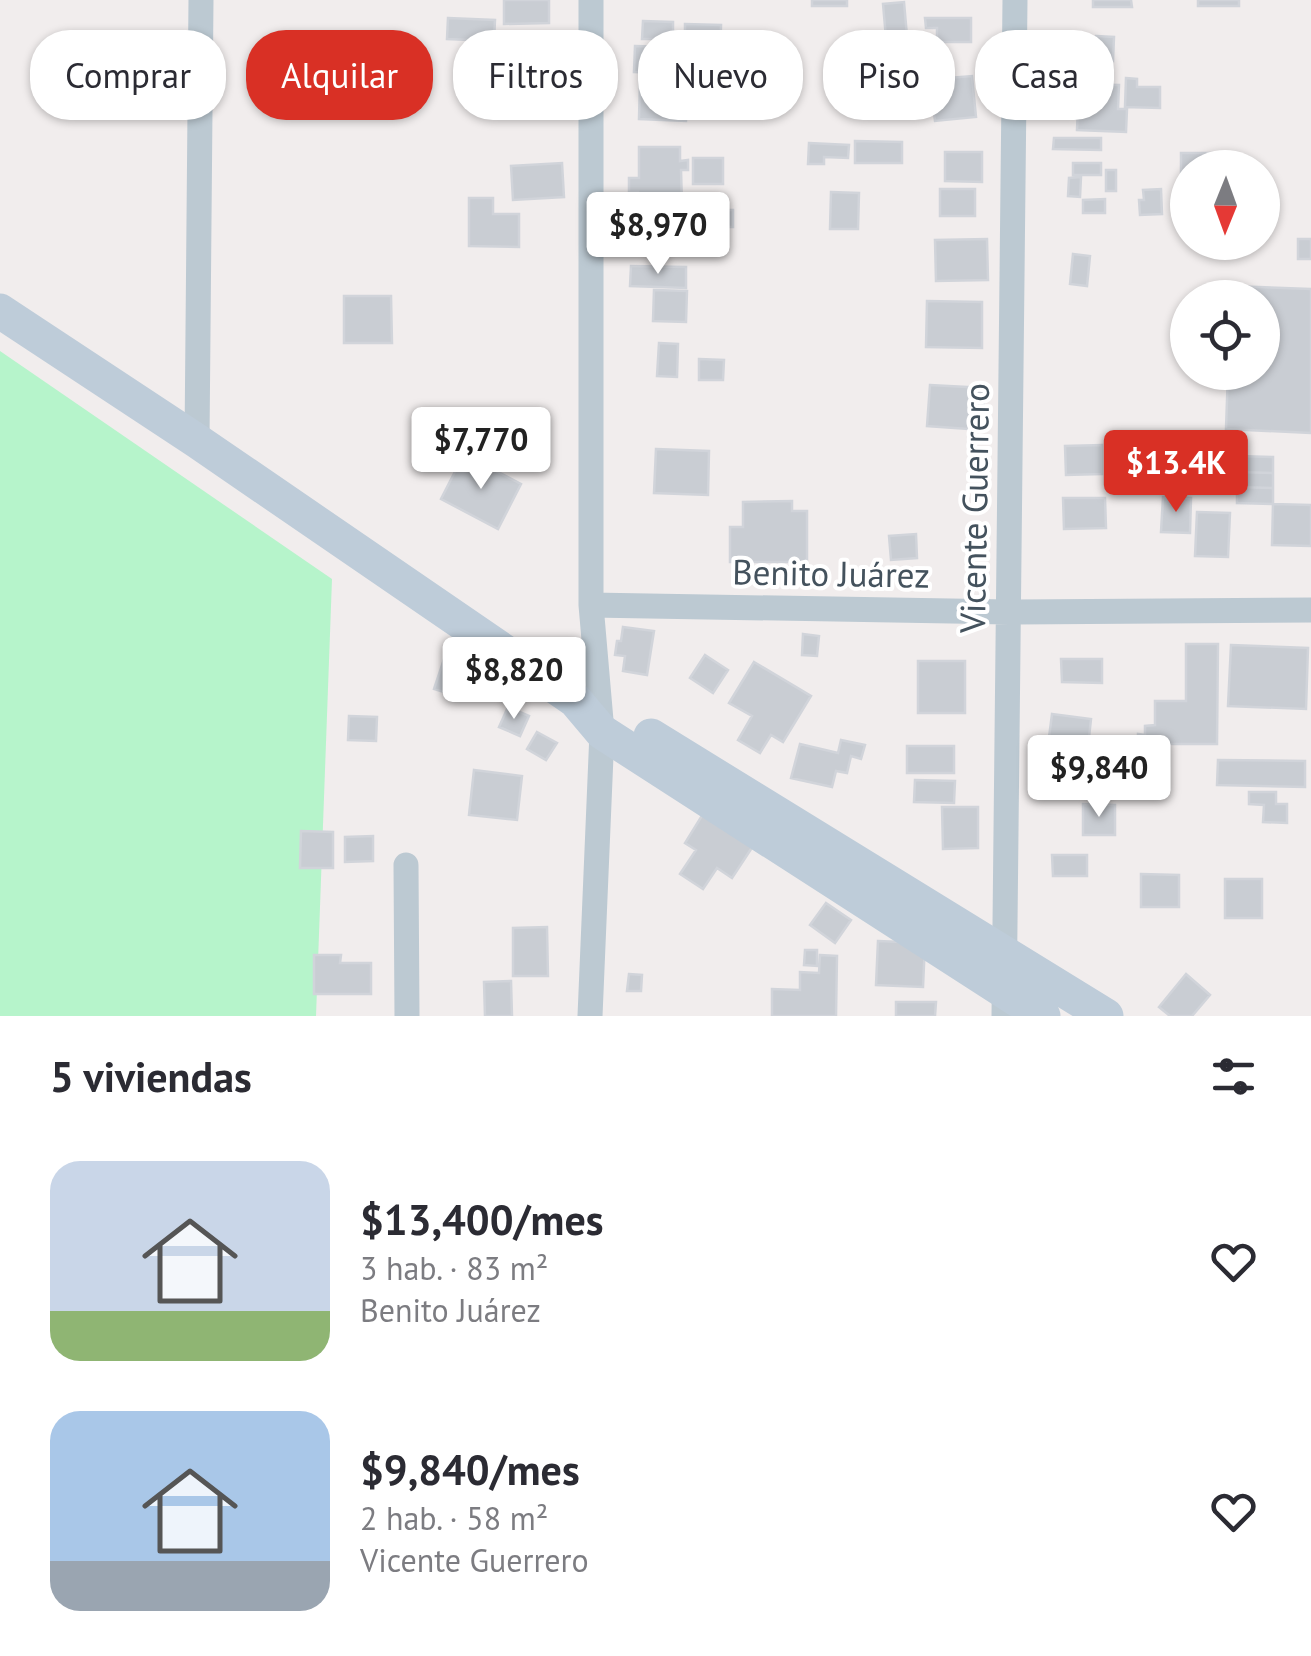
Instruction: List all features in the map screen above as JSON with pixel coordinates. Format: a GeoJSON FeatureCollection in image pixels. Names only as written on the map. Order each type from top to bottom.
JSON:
{"type":"FeatureCollection","features":[{"type":"Feature","properties":{"kind":"main road"},"geometry":{"type":"LineString","coordinates":[[0,310],[197,440],[592,712],[1004,1003],[1043,1016]]}},
{"type":"Feature","properties":{"kind":"main road"},"geometry":{"type":"LineString","coordinates":[[592,712],[1106,1016]]}},
{"type":"Feature","properties":{"kind":"street"},"geometry":{"type":"LineString","coordinates":[[197,440],[202,0]]}},
{"type":"Feature","properties":{"kind":"street"},"geometry":{"type":"LineString","coordinates":[[590,1016],[591,0]]}},
{"type":"Feature","properties":{"kind":"street","name":"Vicente Guerrero"},"geometry":{"type":"LineString","coordinates":[[1004,1003],[1015,0]]}},
{"type":"Feature","properties":{"kind":"street","name":"Benito Juárez"},"geometry":{"type":"LineString","coordinates":[[590,604],[1008,612],[1311,610]]}},
{"type":"Feature","properties":{"kind":"street"},"geometry":{"type":"LineString","coordinates":[[406,865],[408,1016]]}},
{"type":"Feature","properties":{"kind":"green space"},"geometry":{"type":"Polygon","coordinates":[[[0,351],[332,579],[316,1016],[0,1016],[0,351]]]}},
{"type":"Feature","properties":{"kind":"building"},"geometry":{"type":"Polygon","coordinates":[[[504,0],[549,0],[549,23],[504,24],[504,0]]]}},
{"type":"Feature","properties":{"kind":"building"},"geometry":{"type":"Polygon","coordinates":[[[812,0],[847,0],[847,6],[812,6],[812,0]]]}},
{"type":"Feature","properties":{"kind":"building"},"geometry":{"type":"Polygon","coordinates":[[[1093,0],[1131,0],[1132,7],[1093,7],[1093,0]]]}},
{"type":"Feature","properties":{"kind":"building"},"geometry":{"type":"Polygon","coordinates":[[[1198,0],[1239,0],[1239,6],[1198,6],[1198,0]]]}},
{"type":"Feature","properties":{"kind":"building"},"geometry":{"type":"Polygon","coordinates":[[[904,2],[906,30],[885,30],[883,4],[904,2]]]}},
{"type":"Feature","properties":{"kind":"building"},"geometry":{"type":"Polygon","coordinates":[[[448,18],[495,20],[495,30],[453,30],[453,39],[447,39],[448,18]]]}},
{"type":"Feature","properties":{"kind":"building"},"geometry":{"type":"Polygon","coordinates":[[[925,18],[971,18],[971,42],[955,42],[955,30],[926,28],[925,18]]]}},
{"type":"Feature","properties":{"kind":"building"},"geometry":{"type":"Polygon","coordinates":[[[643,21],[673,22],[673,30],[642,30],[643,21]]]}},
{"type":"Feature","properties":{"kind":"building"},"geometry":{"type":"Polygon","coordinates":[[[685,24],[721,25],[721,30],[685,30],[685,24]]]}},
{"type":"Feature","properties":{"kind":"building"},"geometry":{"type":"Polygon","coordinates":[[[635,46],[638,46],[638,72],[634,72],[635,46]]]}},
{"type":"Feature","properties":{"kind":"building"},"geometry":{"type":"Polygon","coordinates":[[[972,76],[975,117],[955,119],[955,77],[972,76]]]}},
{"type":"Feature","properties":{"kind":"building"},"geometry":{"type":"Polygon","coordinates":[[[1126,78],[1137,79],[1137,87],[1160,87],[1160,108],[1125,107],[1126,78]]]}},
{"type":"Feature","properties":{"kind":"building"},"geometry":{"type":"Polygon","coordinates":[[[1114,85],[1119,85],[1118,109],[1127,109],[1126,132],[1077,130],[1077,120],[1114,120],[1114,85]]]}},
{"type":"Feature","properties":{"kind":"building"},"geometry":{"type":"Polygon","coordinates":[[[1054,138],[1101,138],[1101,150],[1053,149],[1054,138]]]}},
{"type":"Feature","properties":{"kind":"building"},"geometry":{"type":"Polygon","coordinates":[[[855,141],[902,142],[902,163],[855,163],[855,141]]]}},
{"type":"Feature","properties":{"kind":"building"},"geometry":{"type":"Polygon","coordinates":[[[809,143],[849,145],[848,158],[824,157],[824,164],[808,164],[809,143]]]}},
{"type":"Feature","properties":{"kind":"building"},"geometry":{"type":"Polygon","coordinates":[[[639,147],[680,147],[680,161],[688,160],[688,170],[681,170],[682,204],[638,204],[638,192],[629,192],[629,178],[639,178],[639,147]]]}},
{"type":"Feature","properties":{"kind":"building"},"geometry":{"type":"Polygon","coordinates":[[[945,152],[982,152],[982,182],[945,181],[945,152]]]}},
{"type":"Feature","properties":{"kind":"building"},"geometry":{"type":"Polygon","coordinates":[[[693,158],[723,158],[723,184],[693,184],[693,158]]]}},
{"type":"Feature","properties":{"kind":"building"},"geometry":{"type":"Polygon","coordinates":[[[562,163],[564,197],[513,200],[511,166],[562,163]]]}},
{"type":"Feature","properties":{"kind":"building"},"geometry":{"type":"Polygon","coordinates":[[[1073,163],[1101,163],[1101,175],[1073,175],[1073,163]]]}},
{"type":"Feature","properties":{"kind":"building"},"geometry":{"type":"Polygon","coordinates":[[[1106,170],[1116,170],[1116,191],[1106,191],[1106,170]]]}},
{"type":"Feature","properties":{"kind":"building"},"geometry":{"type":"Polygon","coordinates":[[[1081,177],[1080,197],[1068,196],[1069,178],[1081,177]]]}},
{"type":"Feature","properties":{"kind":"building"},"geometry":{"type":"Polygon","coordinates":[[[940,189],[975,189],[975,216],[940,216],[940,189]]]}},
{"type":"Feature","properties":{"kind":"building"},"geometry":{"type":"Polygon","coordinates":[[[1161,189],[1162,214],[1140,215],[1143,190],[1161,189]]]}},
{"type":"Feature","properties":{"kind":"building"},"geometry":{"type":"Polygon","coordinates":[[[831,192],[859,193],[858,229],[830,229],[831,192]]]}},
{"type":"Feature","properties":{"kind":"building"},"geometry":{"type":"Polygon","coordinates":[[[469,198],[493,198],[493,214],[519,214],[519,247],[469,246],[469,198]]]}},
{"type":"Feature","properties":{"kind":"building"},"geometry":{"type":"Polygon","coordinates":[[[1105,199],[1105,213],[1083,213],[1083,200],[1105,199]]]}},
{"type":"Feature","properties":{"kind":"building"},"geometry":{"type":"Polygon","coordinates":[[[718,210],[733,210],[733,227],[718,227],[718,210]]]}},
{"type":"Feature","properties":{"kind":"building"},"geometry":{"type":"Polygon","coordinates":[[[987,239],[988,280],[936,281],[935,240],[987,239]]]}},
{"type":"Feature","properties":{"kind":"building"},"geometry":{"type":"Polygon","coordinates":[[[1298,239],[1311,239],[1311,259],[1298,259],[1298,239]]]}},
{"type":"Feature","properties":{"kind":"building"},"geometry":{"type":"Polygon","coordinates":[[[1073,254],[1090,256],[1087,286],[1070,284],[1073,254]]]}},
{"type":"Feature","properties":{"kind":"building"},"geometry":{"type":"Polygon","coordinates":[[[631,266],[686,267],[686,288],[630,286],[631,266]]]}},
{"type":"Feature","properties":{"kind":"building"},"geometry":{"type":"Polygon","coordinates":[[[1280,288],[1311,289],[1311,433],[1226,429],[1227,390],[1280,390],[1280,288]]]}},
{"type":"Feature","properties":{"kind":"building"},"geometry":{"type":"Polygon","coordinates":[[[654,290],[687,291],[686,322],[653,321],[654,290]]]}},
{"type":"Feature","properties":{"kind":"building"},"geometry":{"type":"Polygon","coordinates":[[[344,296],[391,296],[392,343],[344,343],[344,296]]]}},
{"type":"Feature","properties":{"kind":"building"},"geometry":{"type":"Polygon","coordinates":[[[927,301],[982,302],[982,348],[926,347],[927,301]]]}},
{"type":"Feature","properties":{"kind":"building"},"geometry":{"type":"Polygon","coordinates":[[[659,343],[678,344],[677,377],[657,376],[659,343]]]}},
{"type":"Feature","properties":{"kind":"building"},"geometry":{"type":"Polygon","coordinates":[[[699,359],[724,360],[723,380],[699,380],[699,359]]]}},
{"type":"Feature","properties":{"kind":"building"},"geometry":{"type":"Polygon","coordinates":[[[930,385],[985,388],[982,430],[927,426],[930,385]]]}},
{"type":"Feature","properties":{"kind":"building"},"geometry":{"type":"Polygon","coordinates":[[[1102,445],[1102,474],[1066,475],[1065,446],[1102,445]]]}},
{"type":"Feature","properties":{"kind":"building"},"geometry":{"type":"Polygon","coordinates":[[[656,449],[709,451],[708,495],[654,493],[656,449]]]}},
{"type":"Feature","properties":{"kind":"building"},"geometry":{"type":"Polygon","coordinates":[[[464,454],[521,484],[498,529],[441,499],[464,454]]]}},
{"type":"Feature","properties":{"kind":"building"},"geometry":{"type":"Polygon","coordinates":[[[1238,456],[1273,457],[1273,473],[1238,472],[1238,456]]]}},
{"type":"Feature","properties":{"kind":"building"},"geometry":{"type":"Polygon","coordinates":[[[1238,472],[1273,473],[1273,488],[1237,487],[1238,472]]]}},
{"type":"Feature","properties":{"kind":"building"},"geometry":{"type":"Polygon","coordinates":[[[1237,487],[1273,488],[1273,504],[1237,503],[1237,487]]]}},
{"type":"Feature","properties":{"kind":"building"},"geometry":{"type":"Polygon","coordinates":[[[1163,497],[1191,498],[1190,533],[1161,532],[1163,497]]]}},
{"type":"Feature","properties":{"kind":"building"},"geometry":{"type":"Polygon","coordinates":[[[1063,498],[1105,498],[1106,528],[1064,529],[1063,498]]]}},
{"type":"Feature","properties":{"kind":"building"},"geometry":{"type":"Polygon","coordinates":[[[792,501],[792,511],[807,511],[807,562],[730,562],[730,527],[743,527],[743,502],[792,501]]]}},
{"type":"Feature","properties":{"kind":"building"},"geometry":{"type":"Polygon","coordinates":[[[1273,504],[1311,505],[1311,546],[1272,545],[1273,504]]]}},
{"type":"Feature","properties":{"kind":"building"},"geometry":{"type":"Polygon","coordinates":[[[1197,512],[1230,513],[1228,557],[1195,556],[1197,512]]]}},
{"type":"Feature","properties":{"kind":"building"},"geometry":{"type":"Polygon","coordinates":[[[916,534],[917,558],[891,560],[889,536],[916,534]]]}},
{"type":"Feature","properties":{"kind":"building"},"geometry":{"type":"Polygon","coordinates":[[[623,627],[654,631],[647,675],[623,671],[625,656],[615,655],[623,627]]]}},
{"type":"Feature","properties":{"kind":"building"},"geometry":{"type":"Polygon","coordinates":[[[803,634],[819,636],[817,656],[802,655],[803,634]]]}},
{"type":"Feature","properties":{"kind":"building"},"geometry":{"type":"Polygon","coordinates":[[[1186,644],[1218,644],[1217,744],[1169,744],[1169,766],[1137,766],[1138,734],[1145,735],[1145,726],[1155,725],[1155,701],[1186,701],[1186,644]]]}},
{"type":"Feature","properties":{"kind":"building"},"geometry":{"type":"Polygon","coordinates":[[[1231,645],[1308,648],[1306,709],[1228,706],[1231,645]]]}},
{"type":"Feature","properties":{"kind":"building"},"geometry":{"type":"Polygon","coordinates":[[[705,655],[728,670],[713,693],[690,678],[705,655]]]}},
{"type":"Feature","properties":{"kind":"building"},"geometry":{"type":"Polygon","coordinates":[[[444,659],[479,670],[469,700],[434,689],[444,659]]]}},
{"type":"Feature","properties":{"kind":"building"},"geometry":{"type":"Polygon","coordinates":[[[1061,659],[1102,659],[1102,683],[1062,682],[1061,659]]]}},
{"type":"Feature","properties":{"kind":"building"},"geometry":{"type":"Polygon","coordinates":[[[918,661],[965,661],[965,713],[918,713],[918,661]]]}},
{"type":"Feature","properties":{"kind":"building"},"geometry":{"type":"Polygon","coordinates":[[[754,662],[811,696],[783,742],[771,735],[760,753],[738,740],[752,716],[729,703],[754,662]]]}},
{"type":"Feature","properties":{"kind":"building"},"geometry":{"type":"Polygon","coordinates":[[[508,707],[529,716],[520,736],[499,727],[508,707]]]}},
{"type":"Feature","properties":{"kind":"building"},"geometry":{"type":"Polygon","coordinates":[[[1052,714],[1091,719],[1086,765],[1046,761],[1052,714]]]}},
{"type":"Feature","properties":{"kind":"building"},"geometry":{"type":"Polygon","coordinates":[[[349,716],[377,717],[376,741],[348,740],[349,716]]]}},
{"type":"Feature","properties":{"kind":"building"},"geometry":{"type":"Polygon","coordinates":[[[537,732],[557,743],[546,760],[527,749],[537,732]]]}},
{"type":"Feature","properties":{"kind":"building"},"geometry":{"type":"Polygon","coordinates":[[[841,740],[865,745],[861,759],[851,756],[847,773],[836,771],[832,787],[791,778],[800,744],[838,753],[841,740]]]}},
{"type":"Feature","properties":{"kind":"building"},"geometry":{"type":"Polygon","coordinates":[[[907,746],[954,746],[954,773],[907,773],[907,746]]]}},
{"type":"Feature","properties":{"kind":"building"},"geometry":{"type":"Polygon","coordinates":[[[1218,760],[1305,761],[1305,787],[1217,785],[1218,760]]]}},
{"type":"Feature","properties":{"kind":"building"},"geometry":{"type":"Polygon","coordinates":[[[474,770],[522,776],[517,820],[469,815],[474,770]]]}},
{"type":"Feature","properties":{"kind":"building"},"geometry":{"type":"Polygon","coordinates":[[[915,780],[955,781],[954,803],[914,802],[915,780]]]}},
{"type":"Feature","properties":{"kind":"building"},"geometry":{"type":"Polygon","coordinates":[[[1249,792],[1276,792],[1276,804],[1287,804],[1287,823],[1263,822],[1264,805],[1249,804],[1249,792]]]}},
{"type":"Feature","properties":{"kind":"building"},"geometry":{"type":"Polygon","coordinates":[[[1083,804],[1115,805],[1115,835],[1083,835],[1083,804]]]}},
{"type":"Feature","properties":{"kind":"building"},"geometry":{"type":"Polygon","coordinates":[[[942,807],[978,807],[978,848],[943,849],[942,807]]]}},
{"type":"Feature","properties":{"kind":"building"},"geometry":{"type":"Polygon","coordinates":[[[703,814],[753,846],[732,878],[717,868],[703,889],[680,874],[696,850],[685,843],[703,814]]]}},
{"type":"Feature","properties":{"kind":"building"},"geometry":{"type":"Polygon","coordinates":[[[301,831],[333,832],[333,868],[300,868],[301,831]]]}},
{"type":"Feature","properties":{"kind":"building"},"geometry":{"type":"Polygon","coordinates":[[[373,836],[373,861],[345,862],[345,837],[373,836]]]}},
{"type":"Feature","properties":{"kind":"building"},"geometry":{"type":"Polygon","coordinates":[[[1052,855],[1087,855],[1087,876],[1053,876],[1052,855]]]}},
{"type":"Feature","properties":{"kind":"building"},"geometry":{"type":"Polygon","coordinates":[[[1141,874],[1179,875],[1179,907],[1141,907],[1141,874]]]}},
{"type":"Feature","properties":{"kind":"building"},"geometry":{"type":"Polygon","coordinates":[[[1225,879],[1262,879],[1262,918],[1225,918],[1225,879]]]}},
{"type":"Feature","properties":{"kind":"building"},"geometry":{"type":"Polygon","coordinates":[[[826,903],[851,920],[835,943],[810,925],[826,903]]]}},
{"type":"Feature","properties":{"kind":"building"},"geometry":{"type":"Polygon","coordinates":[[[547,927],[548,976],[513,976],[513,928],[547,927]]]}},
{"type":"Feature","properties":{"kind":"building"},"geometry":{"type":"Polygon","coordinates":[[[878,941],[925,943],[923,987],[876,985],[878,941]]]}},
{"type":"Feature","properties":{"kind":"building"},"geometry":{"type":"Polygon","coordinates":[[[805,950],[817,950],[817,966],[804,965],[805,950]]]}},
{"type":"Feature","properties":{"kind":"building"},"geometry":{"type":"Polygon","coordinates":[[[314,955],[341,955],[340,963],[371,963],[371,994],[314,994],[314,955]]]}},
{"type":"Feature","properties":{"kind":"building"},"geometry":{"type":"Polygon","coordinates":[[[820,955],[837,956],[836,1016],[772,1016],[772,989],[800,990],[800,972],[819,973],[820,955]]]}},
{"type":"Feature","properties":{"kind":"building"},"geometry":{"type":"Polygon","coordinates":[[[629,974],[642,975],[641,991],[627,991],[629,974]]]}},
{"type":"Feature","properties":{"kind":"building"},"geometry":{"type":"Polygon","coordinates":[[[1186,974],[1210,995],[1192,1016],[1170,1016],[1159,1007],[1186,974]]]}},
{"type":"Feature","properties":{"kind":"building"},"geometry":{"type":"Polygon","coordinates":[[[511,981],[512,1016],[485,1016],[484,982],[511,981]]]}},
{"type":"Feature","properties":{"kind":"building"},"geometry":{"type":"Polygon","coordinates":[[[896,1002],[936,1002],[935,1016],[896,1016],[896,1002]]]}}]}
